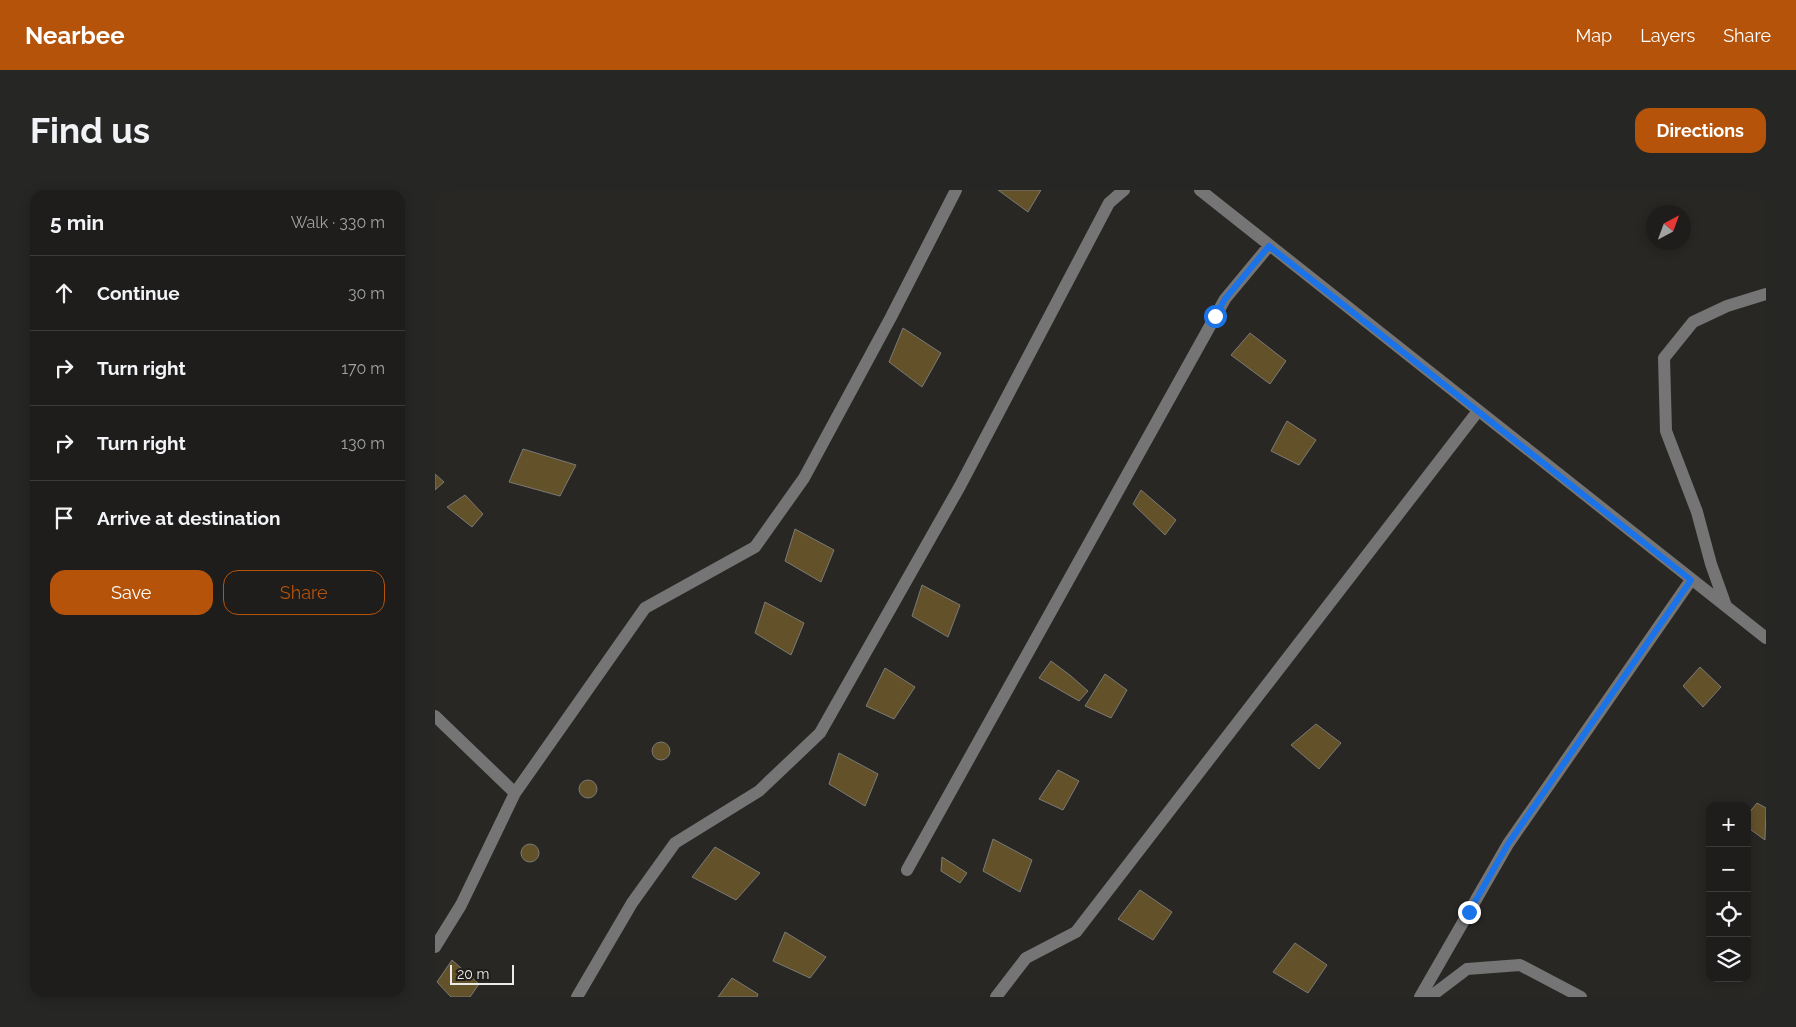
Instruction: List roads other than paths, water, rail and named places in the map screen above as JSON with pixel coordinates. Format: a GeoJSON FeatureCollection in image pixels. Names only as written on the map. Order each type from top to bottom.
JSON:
{"type":"FeatureCollection","features":[{"type":"Feature","properties":{"kind":"street"},"geometry":{"type":"LineString","coordinates":[[435,947],[461,905],[515,793],[645,608],[755,547],[804,478],[891,317],[956,190]]}},
{"type":"Feature","properties":{"kind":"street"},"geometry":{"type":"LineString","coordinates":[[577,997],[632,903],[675,843],[759,791],[820,733],[960,486],[1109,203],[1124,190]]}},
{"type":"Feature","properties":{"kind":"street"},"geometry":{"type":"LineString","coordinates":[[1200,190],[1766,638]]}},
{"type":"Feature","properties":{"kind":"street"},"geometry":{"type":"LineString","coordinates":[[907,870],[1225,299],[1269,246]]}},
{"type":"Feature","properties":{"kind":"street"},"geometry":{"type":"LineString","coordinates":[[1726,606],[1711,564],[1697,512],[1666,431],[1664,358],[1693,322],[1727,306],[1766,294]]}},
{"type":"Feature","properties":{"kind":"street"},"geometry":{"type":"LineString","coordinates":[[996,997],[1026,958],[1076,932],[1477,411]]}},
{"type":"Feature","properties":{"kind":"street"},"geometry":{"type":"LineString","coordinates":[[1420,997],[1508,844],[1691,580]]}},
{"type":"Feature","properties":{"kind":"street"},"geometry":{"type":"LineString","coordinates":[[435,716],[515,793]]}},
{"type":"Feature","properties":{"kind":"street"},"geometry":{"type":"LineString","coordinates":[[1430,997],[1467,969],[1520,965],[1581,997]]}}]}
